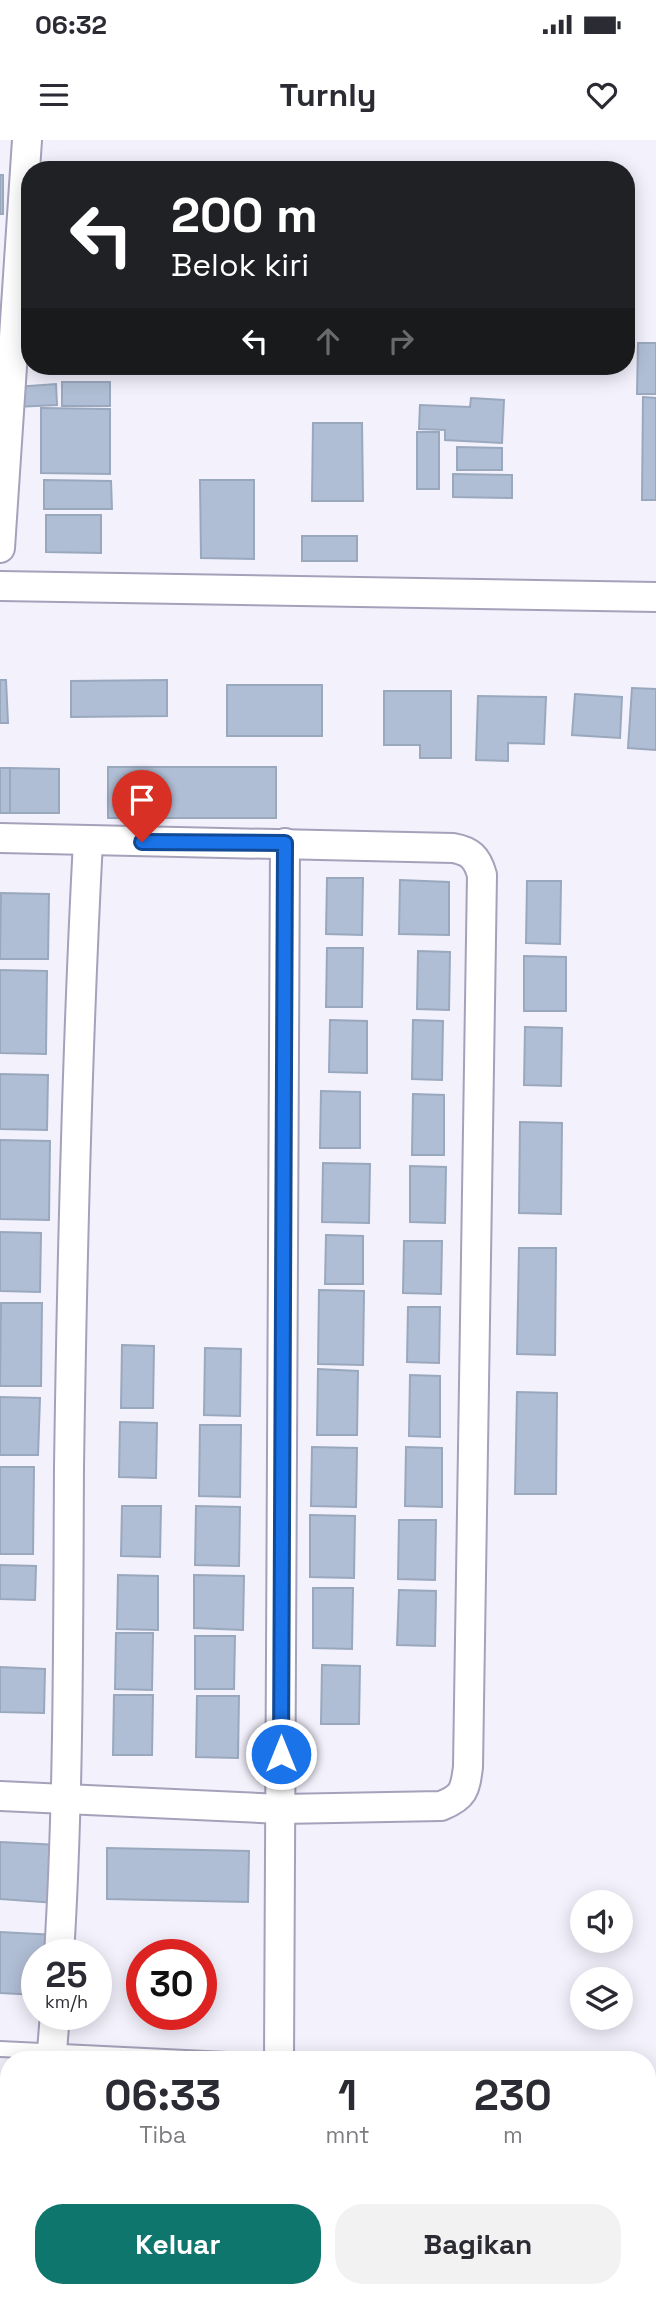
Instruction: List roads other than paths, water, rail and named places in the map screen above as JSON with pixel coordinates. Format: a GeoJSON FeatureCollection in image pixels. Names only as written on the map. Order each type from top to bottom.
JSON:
{"type":"FeatureCollection","features":[{"type":"Feature","properties":{"kind":"street"},"geometry":{"type":"LineString","coordinates":[[26,161],[27,140]]}},
{"type":"Feature","properties":{"kind":"street"},"geometry":{"type":"LineString","coordinates":[[0,548],[21,231]]}},
{"type":"Feature","properties":{"kind":"street"},"geometry":{"type":"LineString","coordinates":[[0,586],[656,597]]}},
{"type":"Feature","properties":{"kind":"street"},"geometry":{"type":"LineString","coordinates":[[0,838],[453,848],[468,851],[478,862],[482,874],[468,1767],[465,1789],[456,1800],[441,1806],[281,1809],[0,1796]]}},
{"type":"Feature","properties":{"kind":"street"},"geometry":{"type":"LineString","coordinates":[[60,1939],[66,1799],[71,1354],[80,996],[88,841]]}},
{"type":"Feature","properties":{"kind":"street"},"geometry":{"type":"LineString","coordinates":[[279,2051],[285,843]]}},
{"type":"Feature","properties":{"kind":"street"},"geometry":{"type":"LineString","coordinates":[[52,2051],[54,2030]]}},
{"type":"Feature","properties":{"kind":"lane"},"geometry":{"type":"LineString","coordinates":[[0,2049],[52,2051]]}}]}
